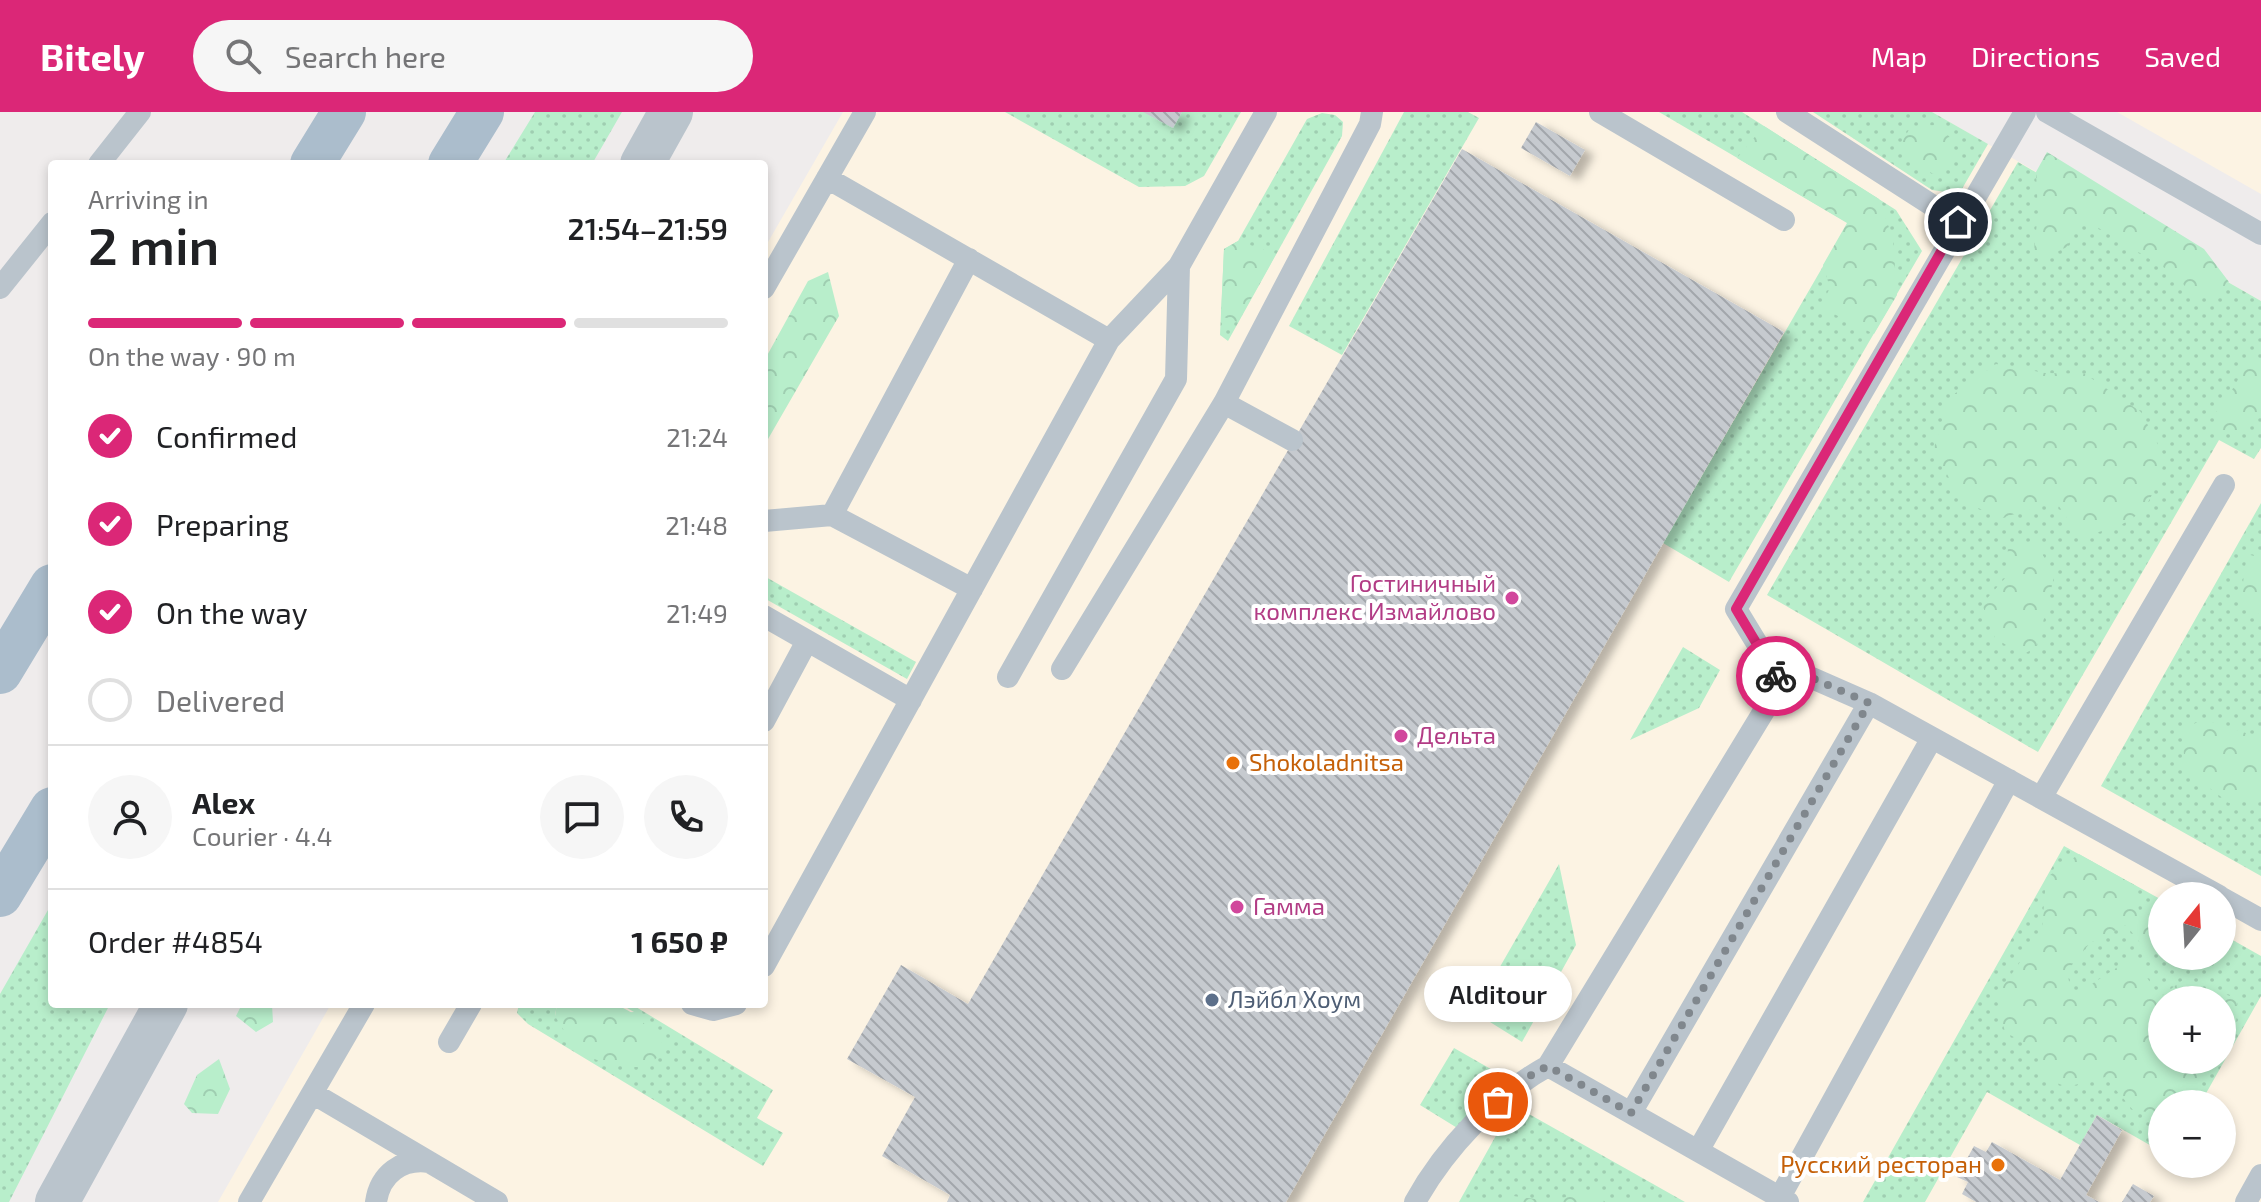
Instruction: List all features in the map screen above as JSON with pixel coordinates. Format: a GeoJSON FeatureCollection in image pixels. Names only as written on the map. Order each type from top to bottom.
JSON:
{"type":"FeatureCollection","features":[{"type":"Feature","properties":{"kind":"main road"},"geometry":{"type":"LineString","coordinates":[[314,160],[344,112]]}},
{"type":"Feature","properties":{"kind":"main road"},"geometry":{"type":"LineString","coordinates":[[452,160],[482,112]]}},
{"type":"Feature","properties":{"kind":"main road"},"geometry":{"type":"LineString","coordinates":[[0,672],[48,593]]}},
{"type":"Feature","properties":{"kind":"main road"},"geometry":{"type":"LineString","coordinates":[[0,895],[48,816]]}},
{"type":"Feature","properties":{"kind":"street"},"geometry":{"type":"LineString","coordinates":[[644,160],[671,112]]}},
{"type":"Feature","properties":{"kind":"street"},"geometry":{"type":"LineString","coordinates":[[57,1202],[164,1008]]}},
{"type":"Feature","properties":{"kind":"lane"},"geometry":{"type":"LineString","coordinates":[[102,160],[140,112]]}},
{"type":"Feature","properties":{"kind":"lane"},"geometry":{"type":"LineString","coordinates":[[768,281],[865,112]]}},
{"type":"Feature","properties":{"kind":"lane"},"geometry":{"type":"LineString","coordinates":[[768,959],[1109,340],[1179,266],[1266,112]]}},
{"type":"Feature","properties":{"kind":"lane"},"geometry":{"type":"LineString","coordinates":[[1062,669],[1224,403],[1370,124],[1372,112]]}},
{"type":"Feature","properties":{"kind":"lane"},"geometry":{"type":"LineString","coordinates":[[1600,112],[1784,220]]}},
{"type":"Feature","properties":{"kind":"lane"},"geometry":{"type":"LineString","coordinates":[[1787,112],[1958,222]]}},
{"type":"Feature","properties":{"kind":"lane"},"geometry":{"type":"LineString","coordinates":[[1781,683],[1736,609],[1958,222],[2025,112]]}},
{"type":"Feature","properties":{"kind":"lane"},"geometry":{"type":"LineString","coordinates":[[2047,112],[2261,234]]}},
{"type":"Feature","properties":{"kind":"lane"},"geometry":{"type":"LineString","coordinates":[[827,178],[1109,340]]}},
{"type":"Feature","properties":{"kind":"lane"},"geometry":{"type":"LineString","coordinates":[[0,288],[48,228]]}},
{"type":"Feature","properties":{"kind":"lane"},"geometry":{"type":"LineString","coordinates":[[832,515],[969,259]]}},
{"type":"Feature","properties":{"kind":"lane"},"geometry":{"type":"LineString","coordinates":[[1008,677],[1176,379],[1179,266]]}},
{"type":"Feature","properties":{"kind":"lane"},"geometry":{"type":"LineString","coordinates":[[1224,403],[1292,440]]}},
{"type":"Feature","properties":{"kind":"lane"},"geometry":{"type":"LineString","coordinates":[[2041,798],[2224,485]]}},
{"type":"Feature","properties":{"kind":"lane"},"geometry":{"type":"LineString","coordinates":[[768,521],[832,515],[972,589]]}},
{"type":"Feature","properties":{"kind":"lane"},"geometry":{"type":"LineString","coordinates":[[768,618],[911,700]]}},
{"type":"Feature","properties":{"kind":"lane"},"geometry":{"type":"LineString","coordinates":[[768,714],[807,641]]}},
{"type":"Feature","properties":{"kind":"lane"},"geometry":{"type":"LineString","coordinates":[[1415,1202],[1431,1174],[1513,1085],[1548,1066],[1781,683],[1812,678],[1869,703],[2193,882]]}},
{"type":"Feature","properties":{"kind":"lane"},"geometry":{"type":"LineString","coordinates":[[1631,1113],[1869,703]]}},
{"type":"Feature","properties":{"kind":"lane"},"geometry":{"type":"LineString","coordinates":[[1698,1151],[1932,738]]}},
{"type":"Feature","properties":{"kind":"lane"},"geometry":{"type":"LineString","coordinates":[[1548,1066],[1784,1200],[2009,780]]}},
{"type":"Feature","properties":{"kind":"lane"},"geometry":{"type":"LineString","coordinates":[[2236,906],[2261,920]]}},
{"type":"Feature","properties":{"kind":"lane"},"geometry":{"type":"LineString","coordinates":[[249,1202],[362,1008]]}},
{"type":"Feature","properties":{"kind":"lane"},"geometry":{"type":"LineString","coordinates":[[449,1042],[469,1008]]}},
{"type":"Feature","properties":{"kind":"lane"},"geometry":{"type":"LineString","coordinates":[[314,1094],[497,1202]]}},
{"type":"Feature","properties":{"kind":"lane"},"geometry":{"type":"LineString","coordinates":[[376,1202],[382,1183],[391,1171],[404,1164],[429,1162]]}},
{"type":"Feature","properties":{"kind":"lane"},"geometry":{"type":"LineString","coordinates":[[2246,1202],[2261,1175]]}},
{"type":"Feature","properties":{"kind":"shaded area","name":"Гостиничный комплекс Измайлово"},"geometry":{"type":"Polygon","coordinates":[[[843,112],[1932,112],[2261,301],[2261,1202],[218,1202],[329,1008],[768,1008],[768,242],[843,112]]]}},
{"type":"Feature","properties":{"kind":"shaded area"},"geometry":{"type":"Polygon","coordinates":[[[2117,112],[2261,112],[2261,194],[2117,112]]]}},
{"type":"Feature","properties":{"kind":"green space"},"geometry":{"type":"Polygon","coordinates":[[[535,112],[622,112],[594,160],[505,160],[535,112]]]}},
{"type":"Feature","properties":{"kind":"green space"},"geometry":{"type":"Polygon","coordinates":[[[1005,112],[1241,112],[1204,176],[1185,186],[1139,187],[1005,112]]]}},
{"type":"Feature","properties":{"kind":"green space"},"geometry":{"type":"Polygon","coordinates":[[[1404,112],[1468,112],[1479,118],[1342,355],[1289,326],[1404,112]]]}},
{"type":"Feature","properties":{"kind":"green space"},"geometry":{"type":"Polygon","coordinates":[[[1659,112],[1742,112],[1896,210],[1922,251],[1729,582],[1663,543],[1848,223],[1659,112]]]}},
{"type":"Feature","properties":{"kind":"green space"},"geometry":{"type":"Polygon","coordinates":[[[1813,112],[1932,112],[1988,144],[1959,194],[1932,190],[1813,112]]]}},
{"type":"Feature","properties":{"kind":"green space"},"geometry":{"type":"Polygon","coordinates":[[[1322,113],[1335,115],[1343,122],[1342,136],[1228,341],[1220,335],[1224,249],[1238,241],[1307,119],[1322,113]]]}},
{"type":"Feature","properties":{"kind":"green space"},"geometry":{"type":"Polygon","coordinates":[[[1939,125],[1954,142],[1951,166],[1933,174],[1898,149],[1911,126],[1939,125]]]}},
{"type":"Feature","properties":{"kind":"green space"},"geometry":{"type":"Polygon","coordinates":[[[1764,126],[1879,199],[1893,239],[1897,295],[1874,334],[1820,307],[1830,288],[1823,265],[1847,223],[1737,158],[1764,126]]]}},
{"type":"Feature","properties":{"kind":"green space"},"geometry":{"type":"Polygon","coordinates":[[[2047,152],[2204,249],[2229,282],[2213,296],[2195,297],[2173,273],[2082,218],[2067,247],[2046,257],[2034,250],[2038,213],[2036,172],[2047,152]]]}},
{"type":"Feature","properties":{"kind":"green space"},"geometry":{"type":"Polygon","coordinates":[[[2018,162],[2261,301],[2261,448],[2254,459],[2219,440],[2038,752],[1767,595],[2018,162]]]}},
{"type":"Feature","properties":{"kind":"green space"},"geometry":{"type":"Polygon","coordinates":[[[1238,241],[1276,254],[1238,322],[1221,316],[1224,249],[1238,241]]]}},
{"type":"Feature","properties":{"kind":"green space"},"geometry":{"type":"Polygon","coordinates":[[[828,272],[839,316],[768,439],[768,354],[808,281],[828,272]]]}},
{"type":"Feature","properties":{"kind":"green space"},"geometry":{"type":"Polygon","coordinates":[[[2248,355],[2261,359],[2261,407],[2241,435],[2218,431],[2215,414],[2236,384],[2248,355]]]}},
{"type":"Feature","properties":{"kind":"green space"},"geometry":{"type":"Polygon","coordinates":[[[1996,364],[2045,373],[2085,374],[2141,412],[2165,458],[2153,493],[2138,514],[2115,527],[2080,537],[2056,502],[2001,518],[1960,500],[1934,448],[1950,397],[1996,364]]]}},
{"type":"Feature","properties":{"kind":"green space"},"geometry":{"type":"Polygon","coordinates":[[[2261,503],[2261,876],[2101,786],[2261,503]]]}},
{"type":"Feature","properties":{"kind":"green space"},"geometry":{"type":"Polygon","coordinates":[[[2036,541],[2054,577],[2037,647],[2022,655],[1995,638],[1982,604],[2007,576],[2008,544],[2036,541]]]}},
{"type":"Feature","properties":{"kind":"green space"},"geometry":{"type":"Polygon","coordinates":[[[2247,554],[2261,558],[2261,616],[2241,597],[2247,554]]]}},
{"type":"Feature","properties":{"kind":"green space"},"geometry":{"type":"Polygon","coordinates":[[[768,578],[916,662],[907,679],[768,600],[768,578]]]}},
{"type":"Feature","properties":{"kind":"green space"},"geometry":{"type":"Polygon","coordinates":[[[1683,647],[1720,670],[1699,708],[1630,740],[1683,647]]]}},
{"type":"Feature","properties":{"kind":"green space"},"geometry":{"type":"Polygon","coordinates":[[[2203,719],[2261,738],[2261,799],[2229,803],[2186,770],[2181,731],[2203,719]]]}},
{"type":"Feature","properties":{"kind":"green space"},"geometry":{"type":"Polygon","coordinates":[[[2064,846],[2148,892],[2148,970],[2236,970],[2236,942],[2261,956],[2261,996],[2236,1040],[2236,986],[2148,986],[2148,1074],[2217,1074],[2208,1090],[2148,1090],[2148,1144],[2097,1115],[2080,1145],[1987,1092],[1925,1202],[1863,1202],[2064,846]]]}},
{"type":"Feature","properties":{"kind":"green space"},"geometry":{"type":"Polygon","coordinates":[[[2079,854],[2136,886],[2139,913],[2148,914],[2148,953],[2126,925],[2090,943],[2067,971],[2072,997],[2133,957],[2153,986],[2148,986],[2148,1074],[2200,1074],[2192,1090],[2148,1090],[2148,1112],[2133,1110],[2105,1077],[2067,1087],[2044,1078],[2036,1050],[2005,1032],[1996,996],[2042,931],[2046,878],[2079,854]]]}},
{"type":"Feature","properties":{"kind":"green space"},"geometry":{"type":"Polygon","coordinates":[[[1559,864],[1576,945],[1522,1042],[1474,1012],[1559,864]]]}},
{"type":"Feature","properties":{"kind":"green space"},"geometry":{"type":"Polygon","coordinates":[[[48,910],[48,1008],[108,1008],[9,1202],[0,1202],[0,994],[48,910]]]}},
{"type":"Feature","properties":{"kind":"green space"},"geometry":{"type":"Polygon","coordinates":[[[240,1008],[272,1008],[273,1022],[256,1032],[236,1016],[240,1008]]]}},
{"type":"Feature","properties":{"kind":"green space"},"geometry":{"type":"Polygon","coordinates":[[[518,1008],[556,1008],[555,1016],[634,1012],[627,1008],[638,1008],[773,1090],[757,1118],[783,1133],[763,1166],[528,1024],[517,1013],[518,1008]]]}},
{"type":"Feature","properties":{"kind":"green space"},"geometry":{"type":"Polygon","coordinates":[[[556,1008],[622,1008],[640,1020],[667,1048],[647,1067],[603,1062],[582,1051],[555,1016],[556,1008]]]}},
{"type":"Feature","properties":{"kind":"green space"},"geometry":{"type":"Polygon","coordinates":[[[1454,1048],[1503,1076],[1467,1134],[1420,1105],[1454,1048]]]}},
{"type":"Feature","properties":{"kind":"green space"},"geometry":{"type":"Polygon","coordinates":[[[219,1059],[230,1089],[218,1114],[192,1113],[184,1104],[197,1075],[219,1059]]]}},
{"type":"Feature","properties":{"kind":"green space"},"geometry":{"type":"Polygon","coordinates":[[[1513,1105],[1685,1202],[1459,1202],[1513,1105]]]}},
{"type":"Feature","properties":{"kind":"green space"},"geometry":{"type":"Polygon","coordinates":[[[1596,1190],[1605,1202],[1502,1202],[1506,1195],[1549,1201],[1596,1190]]]}},
{"type":"Feature","properties":{"kind":"building"},"geometry":{"type":"Polygon","coordinates":[[[1143,112],[1182,112],[1173,128],[1143,112]]]}},
{"type":"Feature","properties":{"kind":"building"},"geometry":{"type":"Polygon","coordinates":[[[1536,122],[1585,150],[1570,176],[1521,148],[1536,122]]]}},
{"type":"Feature","properties":{"kind":"building"},"geometry":{"type":"Polygon","coordinates":[[[1462,149],[1784,332],[1286,1202],[947,1202],[950,1195],[882,1156],[915,1097],[847,1059],[901,965],[968,1004],[1462,149]]]}},
{"type":"Feature","properties":{"kind":"building","name":"Русский ресторан"},"geometry":{"type":"Polygon","coordinates":[[[2097,1115],[2122,1130],[2086,1195],[2099,1202],[1976,1202],[1962,1194],[1968,1182],[1957,1177],[1974,1146],[1986,1152],[1992,1142],[2060,1180],[2097,1115]]]}},
{"type":"Feature","properties":{"kind":"building"},"geometry":{"type":"Polygon","coordinates":[[[2133,1184],[2154,1196],[2150,1202],[2122,1202],[2133,1184]]]}},
{"type":"Feature","properties":{"kind":"way so far"},"geometry":{"type":"LineString","coordinates":[[1498,1102],[1513,1085],[1548,1066],[1631,1113],[1869,703],[1812,678],[1781,683],[1776,676]]}},
{"type":"Feature","properties":{"kind":"place","name":"Гостиничный комплекс Измайлово"},"geometry":{"type":"Point","coordinates":[1512,598]}},
{"type":"Feature","properties":{"kind":"place","name":"Дельта"},"geometry":{"type":"Point","coordinates":[1401,736]}},
{"type":"Feature","properties":{"kind":"place","name":"Shokoladnitsa"},"geometry":{"type":"Point","coordinates":[1233,763]}},
{"type":"Feature","properties":{"kind":"place","name":"Гамма"},"geometry":{"type":"Point","coordinates":[1237,907]}},
{"type":"Feature","properties":{"kind":"place","name":"Лэйбл Хоум"},"geometry":{"type":"Point","coordinates":[1212,1000]}},
{"type":"Feature","properties":{"kind":"place","name":"Alditour"},"geometry":{"type":"Point","coordinates":[1498,1102]}},
{"type":"Feature","properties":{"kind":"place","name":"Русский ресторан"},"geometry":{"type":"Point","coordinates":[1998,1165]}},
{"type":"Feature","properties":{"kind":"route"},"geometry":{"type":"LineString","coordinates":[[1776,676],[1736,609],[1958,222]]}}]}
